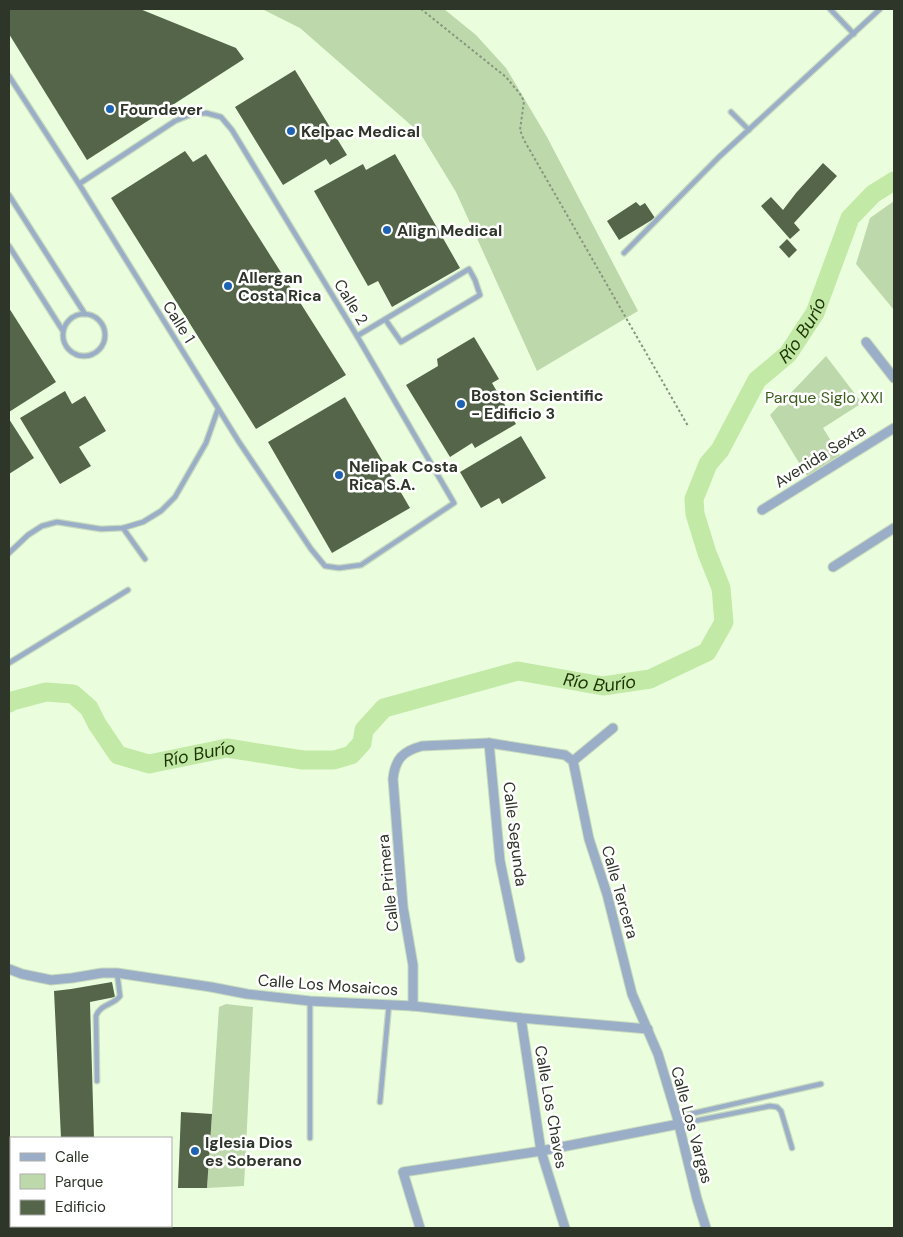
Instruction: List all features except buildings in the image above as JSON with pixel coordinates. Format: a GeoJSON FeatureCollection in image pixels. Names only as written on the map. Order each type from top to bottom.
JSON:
{"type":"FeatureCollection","features":[{"type":"Feature","properties":{"kind":"street"},"geometry":{"type":"LineString","coordinates":[[866,342],[894,378]]}},
{"type":"Feature","properties":{"kind":"street","name":"Avenida Sexta"},"geometry":{"type":"LineString","coordinates":[[762,510],[894,428]]}},
{"type":"Feature","properties":{"kind":"street"},"geometry":{"type":"LineString","coordinates":[[833,567],[894,528]]}},
{"type":"Feature","properties":{"kind":"street"},"geometry":{"type":"LineString","coordinates":[[489,743],[565,755],[572,761],[613,728]]}},
{"type":"Feature","properties":{"kind":"street","name":"Calle Primera"},"geometry":{"type":"LineString","coordinates":[[413,1006],[413,965],[403,907],[393,779],[396,764],[399,758],[406,753],[422,746],[489,743]]}},
{"type":"Feature","properties":{"kind":"street","name":"Calle Segunda"},"geometry":{"type":"LineString","coordinates":[[489,743],[500,861],[520,958]]}},
{"type":"Feature","properties":{"kind":"street","name":"Calle Tercera"},"geometry":{"type":"LineString","coordinates":[[572,761],[589,839],[607,894],[632,994],[648,1029]]}},
{"type":"Feature","properties":{"kind":"street","name":"Calle Los Mosaicos"},"geometry":{"type":"LineString","coordinates":[[9,969],[22,974],[51,980],[102,973],[117,973],[247,994],[310,1001],[413,1006],[648,1029]]}},
{"type":"Feature","properties":{"kind":"street","name":"Calle Los Chaves"},"geometry":{"type":"LineString","coordinates":[[521,1018],[541,1151],[564,1228]]}},
{"type":"Feature","properties":{"kind":"street","name":"Calle Los Vargas"},"geometry":{"type":"LineString","coordinates":[[648,1029],[658,1054],[678,1120],[697,1200],[706,1228]]}},
{"type":"Feature","properties":{"kind":"street"},"geometry":{"type":"LineString","coordinates":[[420,1228],[403,1172],[541,1151],[678,1120]]}},
{"type":"Feature","properties":{"kind":"street"},"geometry":{"type":"LineString","coordinates":[[9,1219],[9,1228]]}},
{"type":"Feature","properties":{"kind":"lane"},"geometry":{"type":"LineString","coordinates":[[830,9],[854,34]]}},
{"type":"Feature","properties":{"kind":"lane"},"geometry":{"type":"LineString","coordinates":[[624,253],[719,157],[880,9]]}},
{"type":"Feature","properties":{"kind":"lane","name":"Calle 1"},"geometry":{"type":"LineString","coordinates":[[9,76],[79,184],[238,442],[311,549],[325,566],[339,568]]}},
{"type":"Feature","properties":{"kind":"lane"},"geometry":{"type":"LineString","coordinates":[[9,91],[15,86]]}},
{"type":"Feature","properties":{"kind":"lane"},"geometry":{"type":"LineString","coordinates":[[731,112],[749,130]]}},
{"type":"Feature","properties":{"kind":"lane","name":"Calle 2"},"geometry":{"type":"LineString","coordinates":[[79,184],[175,121],[192,114],[206,113],[221,117],[232,130],[357,336],[454,504],[361,564],[339,568]]}},
{"type":"Feature","properties":{"kind":"lane"},"geometry":{"type":"LineString","coordinates":[[9,195],[85,314]]}},
{"type":"Feature","properties":{"kind":"lane"},"geometry":{"type":"LineString","coordinates":[[9,246],[63,331]]}},
{"type":"Feature","properties":{"kind":"lane"},"geometry":{"type":"LineString","coordinates":[[357,336],[385,319],[469,269],[475,280],[480,295],[401,342],[385,319]]}},
{"type":"Feature","properties":{"kind":"lane"},"geometry":{"type":"LineString","coordinates":[[76,315],[94,316],[98,319],[104,330],[103,343],[91,355],[82,356],[73,353],[64,344],[63,331],[66,323],[76,315]]}},
{"type":"Feature","properties":{"kind":"lane"},"geometry":{"type":"LineString","coordinates":[[9,553],[28,535],[42,526],[57,522],[101,529],[123,528],[143,522],[161,511],[175,498],[206,443],[218,409]]}},
{"type":"Feature","properties":{"kind":"lane"},"geometry":{"type":"LineString","coordinates":[[123,528],[145,559]]}},
{"type":"Feature","properties":{"kind":"lane"},"geometry":{"type":"LineString","coordinates":[[9,663],[128,590]]}},
{"type":"Feature","properties":{"kind":"lane"},"geometry":{"type":"LineString","coordinates":[[97,1081],[96,1016],[101,1008],[118,1000],[120,996],[117,973]]}},
{"type":"Feature","properties":{"kind":"lane"},"geometry":{"type":"LineString","coordinates":[[310,1001],[310,1138]]}},
{"type":"Feature","properties":{"kind":"lane"},"geometry":{"type":"LineString","coordinates":[[380,1102],[388,1004]]}},
{"type":"Feature","properties":{"kind":"lane"},"geometry":{"type":"LineString","coordinates":[[678,1120],[821,1084]]}},
{"type":"Feature","properties":{"kind":"lane"},"geometry":{"type":"LineString","coordinates":[[678,1120],[770,1106],[777,1107],[781,1111],[792,1148]]}},
{"type":"Feature","properties":{"kind":"path"},"geometry":{"type":"LineString","coordinates":[[421,9],[506,77],[520,94],[524,101],[520,130],[524,140],[688,426]]}},
{"type":"Feature","properties":{"kind":"green space"},"geometry":{"type":"Polygon","coordinates":[[[262,9],[444,9],[476,35],[506,68],[547,137],[638,311],[537,371],[456,192],[420,133],[300,28],[262,9]]]}},
{"type":"Feature","properties":{"kind":"green space"},"geometry":{"type":"Polygon","coordinates":[[[894,201],[894,310],[856,264],[870,218],[894,201]]]}},
{"type":"Feature","properties":{"kind":"green space","name":"Parque Siglo XXI"},"geometry":{"type":"Polygon","coordinates":[[[826,356],[862,403],[823,428],[840,455],[807,476],[770,415],[826,356]]]}},
{"type":"Feature","properties":{"kind":"green space"},"geometry":{"type":"Polygon","coordinates":[[[226,1004],[253,1007],[244,1186],[207,1188],[219,1007],[226,1004]]]}},
{"type":"Feature","properties":{"kind":"waterway","name":"Río Burío"},"geometry":{"type":"LineString","coordinates":[[9,703],[46,692],[73,694],[89,708],[97,724],[118,755],[149,764],[227,748],[303,760],[334,760],[351,755],[362,743],[364,730],[384,708],[518,671],[603,686],[650,679],[707,652],[724,622],[721,588],[707,553],[695,514],[694,499],[708,464],[720,450],[757,380],[788,354],[815,313],[850,218],[873,194],[894,181]]}},
{"type":"Feature","properties":{"kind":"place","name":"Foundever"},"geometry":{"type":"Point","coordinates":[110,109]}},
{"type":"Feature","properties":{"kind":"place","name":"Kelpac Medical"},"geometry":{"type":"Point","coordinates":[291,131]}},
{"type":"Feature","properties":{"kind":"place","name":"Align Medical"},"geometry":{"type":"Point","coordinates":[387,230]}},
{"type":"Feature","properties":{"kind":"place","name":"Allergan Costa Rica"},"geometry":{"type":"Point","coordinates":[228,286]}},
{"type":"Feature","properties":{"kind":"place","name":"Boston Scientific - Edificio 3"},"geometry":{"type":"Point","coordinates":[461,404]}},
{"type":"Feature","properties":{"kind":"place","name":"Nelipak Costa Rica S.A."},"geometry":{"type":"Point","coordinates":[339,475]}},
{"type":"Feature","properties":{"kind":"place","name":"Iglesia Dios es Soberano"},"geometry":{"type":"Point","coordinates":[195,1151]}}]}
